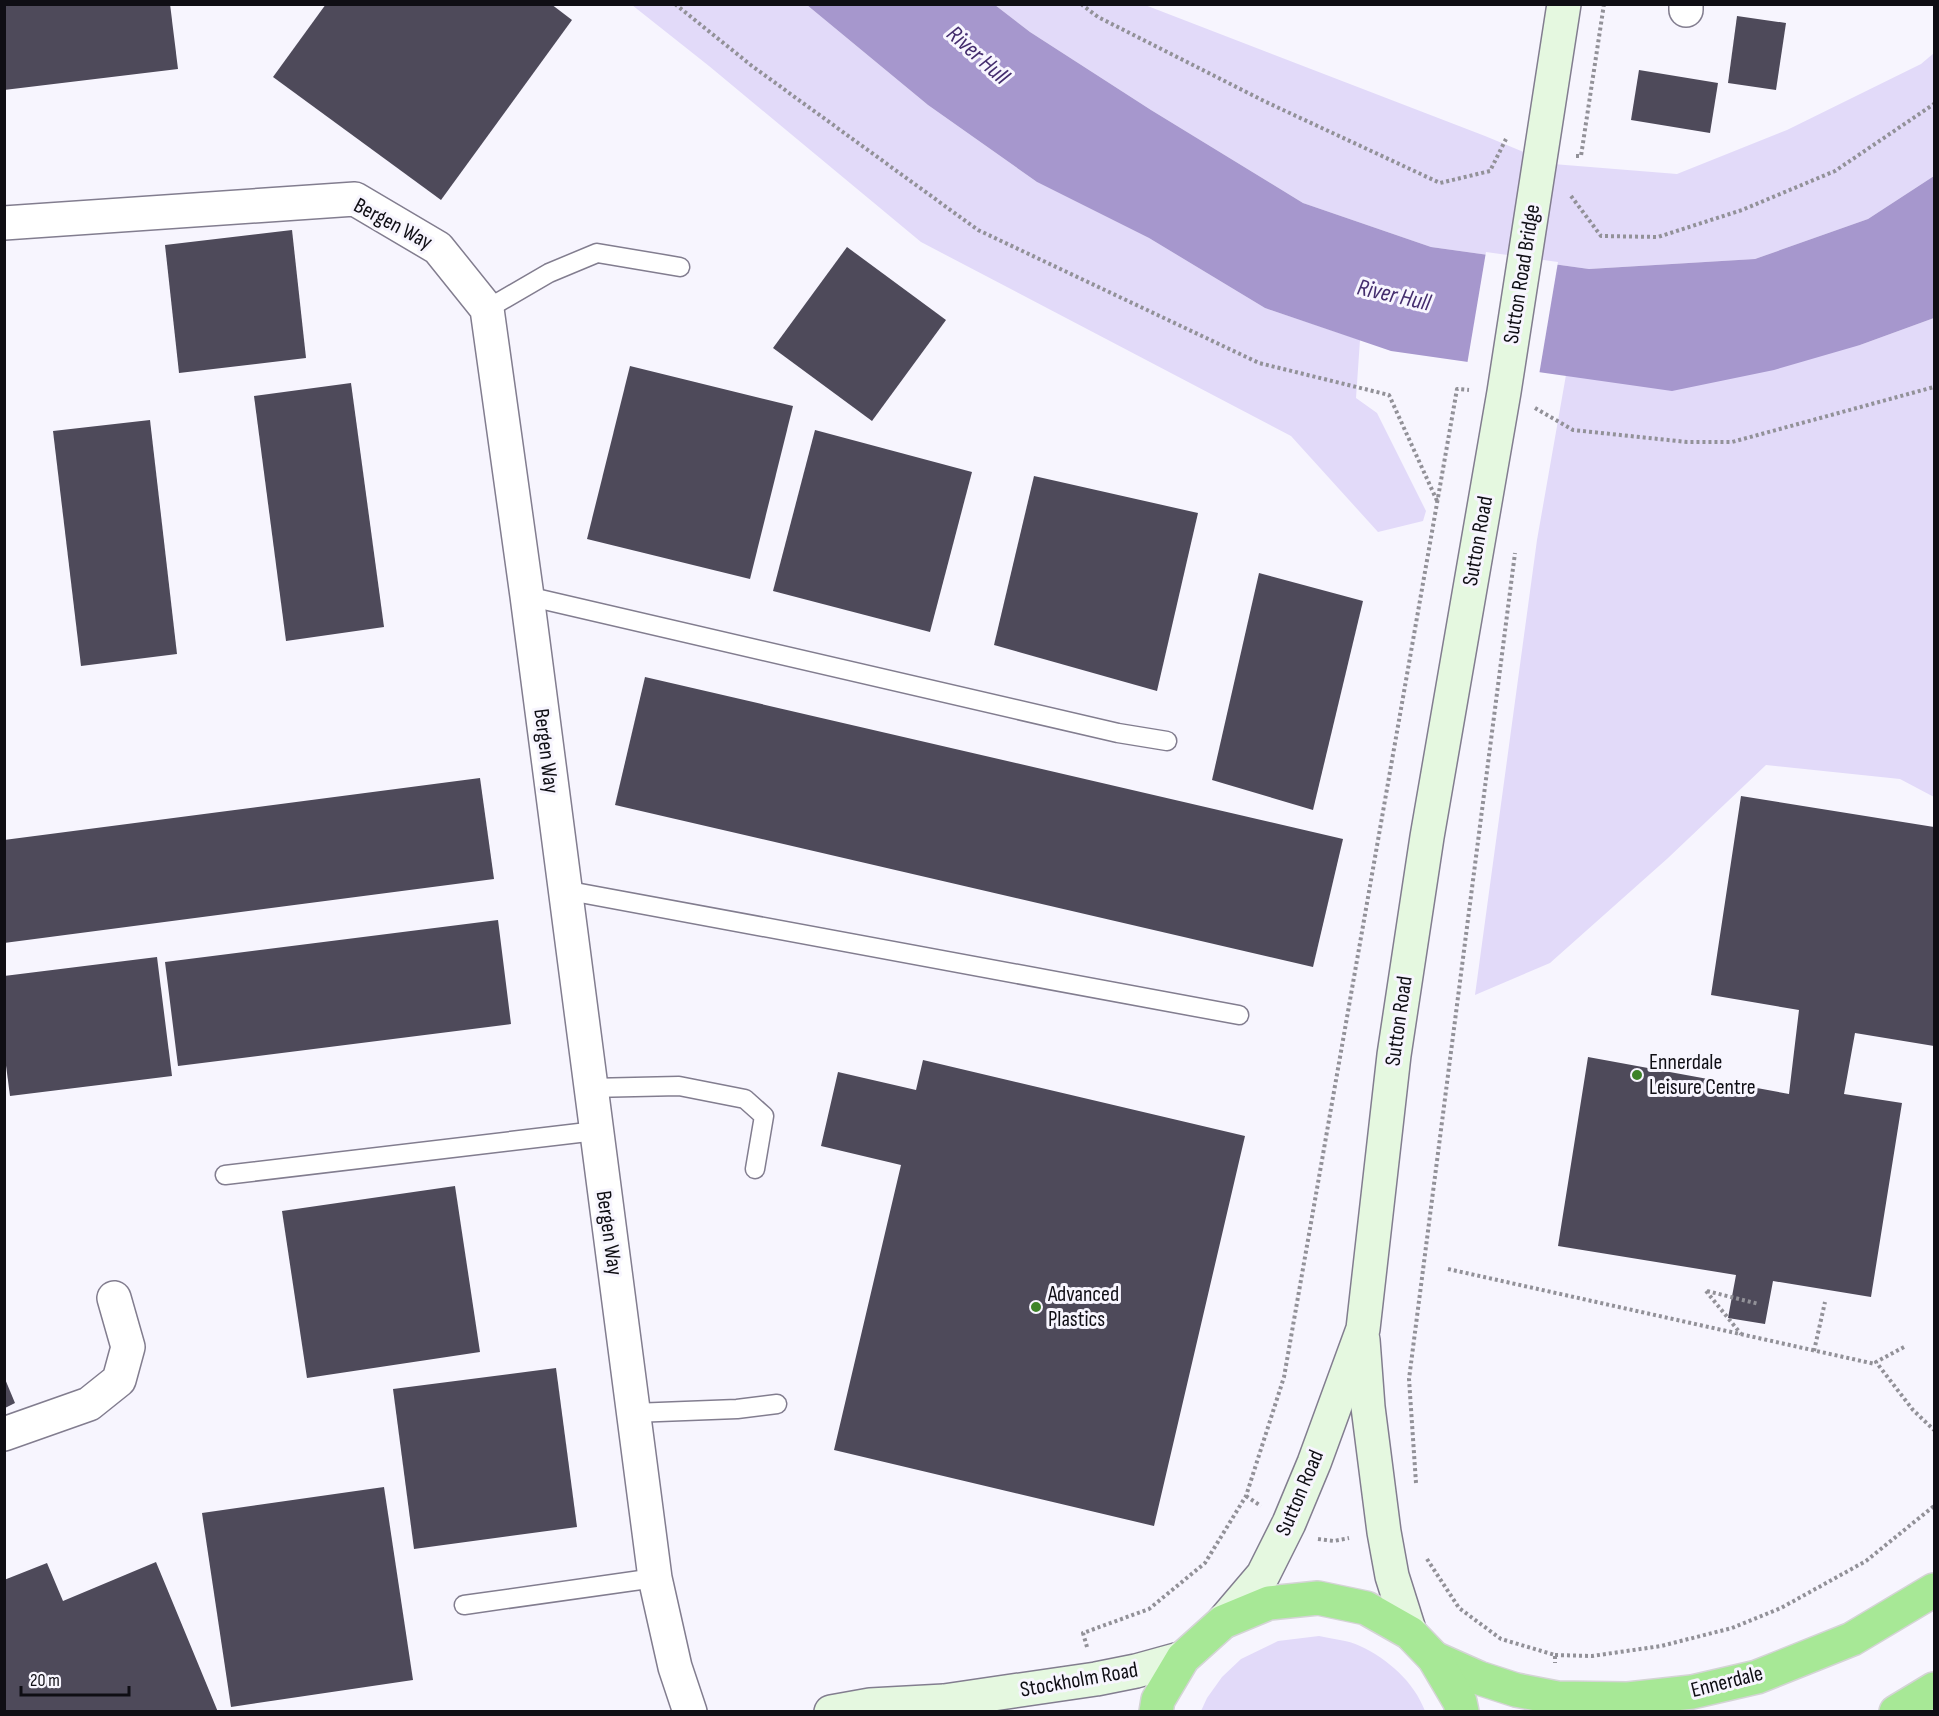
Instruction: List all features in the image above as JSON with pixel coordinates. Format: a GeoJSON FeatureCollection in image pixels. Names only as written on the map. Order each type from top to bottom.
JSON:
{"type":"FeatureCollection","features":[{"type":"Feature","properties":{"kind":"highway","name":"Ennerdale"},"geometry":{"type":"LineString","coordinates":[[1434,1658],[1479,1678],[1516,1690],[1557,1698],[1628,1699],[1692,1692],[1757,1677],[1852,1639],[1935,1590]]}},
{"type":"Feature","properties":{"kind":"highway"},"geometry":{"type":"LineString","coordinates":[[1156,1712],[1158,1700],[1183,1658],[1223,1622],[1269,1603],[1318,1598],[1366,1608],[1410,1633],[1434,1658],[1460,1701],[1462,1712]]}},
{"type":"Feature","properties":{"kind":"highway"},"geometry":{"type":"LineString","coordinates":[[1896,1712],[1935,1689]]}},
{"type":"Feature","properties":{"kind":"street"},"geometry":{"type":"LineString","coordinates":[[1540,155],[1564,4]]}},
{"type":"Feature","properties":{"kind":"street","name":"Sutton Road Bridge"},"geometry":{"type":"LineString","coordinates":[[1504,392],[1540,155]]}},
{"type":"Feature","properties":{"kind":"street","name":"Bergen Way"},"geometry":{"type":"LineString","coordinates":[[4,223],[355,199],[438,248],[487,309],[527,596],[655,1578],[675,1667],[690,1712]]}},
{"type":"Feature","properties":{"kind":"street","name":"Sutton Road"},"geometry":{"type":"LineString","coordinates":[[1223,1622],[1263,1575],[1289,1523],[1314,1463],[1363,1329],[1394,1055],[1427,837],[1504,392]]}},
{"type":"Feature","properties":{"kind":"street"},"geometry":{"type":"LineString","coordinates":[[4,1434],[89,1404],[119,1380],[128,1347],[114,1298]]}},
{"type":"Feature","properties":{"kind":"street"},"geometry":{"type":"LineString","coordinates":[[1363,1329],[1368,1407],[1384,1532],[1392,1576],[1410,1633]]}},
{"type":"Feature","properties":{"kind":"street","name":"Stockholm Road"},"geometry":{"type":"LineString","coordinates":[[831,1712],[870,1705],[944,1701],[1096,1679],[1183,1658]]}},
{"type":"Feature","properties":{"kind":"street"},"geometry":{"type":"LineString","coordinates":[[944,1701],[976,1712]]}},
{"type":"Feature","properties":{"kind":"lane"},"geometry":{"type":"LineString","coordinates":[[487,309],[549,273],[597,253],[680,267]]}},
{"type":"Feature","properties":{"kind":"lane"},"geometry":{"type":"LineString","coordinates":[[527,596],[1118,734],[1167,741]]}},
{"type":"Feature","properties":{"kind":"lane"},"geometry":{"type":"LineString","coordinates":[[564,890],[1239,1015]]}},
{"type":"Feature","properties":{"kind":"lane"},"geometry":{"type":"LineString","coordinates":[[590,1088],[679,1086],[745,1099],[764,1116],[755,1169]]}},
{"type":"Feature","properties":{"kind":"lane"},"geometry":{"type":"LineString","coordinates":[[225,1175],[596,1131]]}},
{"type":"Feature","properties":{"kind":"lane"},"geometry":{"type":"LineString","coordinates":[[633,1413],[737,1409],[777,1404]]}},
{"type":"Feature","properties":{"kind":"lane"},"geometry":{"type":"LineString","coordinates":[[465,1605],[655,1578]]}},
{"type":"Feature","properties":{"kind":"path"},"geometry":{"type":"LineString","coordinates":[[675,4],[752,66],[978,230],[1259,363],[1389,395],[1438,503]]}},
{"type":"Feature","properties":{"kind":"path"},"geometry":{"type":"LineString","coordinates":[[1081,4],[1098,17],[1266,102],[1440,183],[1490,171],[1510,130]]}},
{"type":"Feature","properties":{"kind":"path"},"geometry":{"type":"LineString","coordinates":[[1540,155],[1601,236],[1658,237],[1742,210],[1835,171],[1935,104]]}},
{"type":"Feature","properties":{"kind":"path"},"geometry":{"type":"LineString","coordinates":[[1532,419],[1533,407],[1573,430],[1687,442],[1732,442],[1935,387]]}},
{"type":"Feature","properties":{"kind":"path"},"geometry":{"type":"LineString","coordinates":[[1096,1679],[1083,1633],[1149,1609],[1204,1563],[1246,1497],[1284,1377],[1457,389],[1504,392]]}},
{"type":"Feature","properties":{"kind":"path"},"geometry":{"type":"LineString","coordinates":[[1417,1492],[1409,1379],[1515,549]]}},
{"type":"Feature","properties":{"kind":"path"},"geometry":{"type":"LineString","coordinates":[[1448,1269],[1875,1364]]}},
{"type":"Feature","properties":{"kind":"path"},"geometry":{"type":"LineString","coordinates":[[1741,1334],[1706,1291],[1759,1304]]}},
{"type":"Feature","properties":{"kind":"path"},"geometry":{"type":"LineString","coordinates":[[1814,1351],[1825,1302]]}},
{"type":"Feature","properties":{"kind":"path"},"geometry":{"type":"LineString","coordinates":[[1904,1347],[1876,1362],[1913,1410],[1935,1430]]}},
{"type":"Feature","properties":{"kind":"path"},"geometry":{"type":"LineString","coordinates":[[1246,1497],[1310,1538],[1334,1541],[1384,1532]]}},
{"type":"Feature","properties":{"kind":"path"},"geometry":{"type":"LineString","coordinates":[[1426,1552],[1428,1561],[1459,1608],[1501,1639],[1555,1655],[1592,1656],[1661,1646],[1732,1628],[1781,1608],[1866,1561],[1935,1506]]}},
{"type":"Feature","properties":{"kind":"path"},"geometry":{"type":"LineString","coordinates":[[1555,1655],[1557,1698]]}},
{"type":"Feature","properties":{"kind":"shaded area"},"geometry":{"type":"Polygon","coordinates":[[[632,5],[807,5],[928,105],[1037,182],[1149,238],[1265,308],[1360,340],[1356,398],[1377,413],[1426,511],[1423,521],[1378,532],[1291,436],[921,242],[632,5]]]}},
{"type":"Feature","properties":{"kind":"shaded area"},"geometry":{"type":"Polygon","coordinates":[[[995,5],[1145,5],[1553,164],[1677,174],[1787,130],[1921,64],[1934,53],[1934,176],[1868,219],[1755,259],[1589,269],[1431,247],[1303,203],[1151,110],[1030,32],[995,5]]]}},
{"type":"Feature","properties":{"kind":"shaded area"},"geometry":{"type":"Polygon","coordinates":[[[1934,318],[1934,797],[1900,779],[1766,765],[1668,858],[1550,963],[1475,995],[1537,540],[1566,375],[1585,378],[1860,345],[1934,318]]]}},
{"type":"Feature","properties":{"kind":"shaded area"},"geometry":{"type":"Polygon","coordinates":[[[1319,1636],[1355,1644],[1390,1665],[1414,1690],[1425,1711],[1201,1711],[1222,1677],[1241,1659],[1278,1641],[1319,1636]]]}},
{"type":"Feature","properties":{"kind":"water","name":"River Hull"},"geometry":{"type":"Polygon","coordinates":[[[807,5],[995,5],[1030,32],[1151,110],[1303,203],[1431,247],[1589,269],[1755,259],[1868,219],[1934,176],[1934,318],[1860,345],[1774,370],[1672,391],[1391,351],[1265,308],[1149,238],[1037,182],[928,105],[807,5]]]}},
{"type":"Feature","properties":{"kind":"pier"},"geometry":{"type":"Polygon","coordinates":[[[1486,252],[1558,262],[1539,375],[1467,365],[1486,252]]]}},
{"type":"Feature","properties":{"kind":"building"},"geometry":{"type":"Polygon","coordinates":[[[4,4],[170,4],[178,69],[4,90],[4,4]]]}},
{"type":"Feature","properties":{"kind":"building"},"geometry":{"type":"Polygon","coordinates":[[[326,4],[551,4],[572,20],[441,200],[273,77],[326,4]]]}},
{"type":"Feature","properties":{"kind":"building"},"geometry":{"type":"Polygon","coordinates":[[[1737,16],[1786,23],[1776,90],[1728,83],[1737,16]]]}},
{"type":"Feature","properties":{"kind":"building"},"geometry":{"type":"Polygon","coordinates":[[[1639,70],[1718,83],[1710,133],[1631,120],[1639,70]]]}},
{"type":"Feature","properties":{"kind":"building"},"geometry":{"type":"Polygon","coordinates":[[[292,230],[306,358],[179,373],[165,245],[292,230]]]}},
{"type":"Feature","properties":{"kind":"building"},"geometry":{"type":"Polygon","coordinates":[[[847,247],[946,320],[872,421],[773,348],[847,247]]]}},
{"type":"Feature","properties":{"kind":"building"},"geometry":{"type":"Polygon","coordinates":[[[630,366],[793,406],[750,579],[587,539],[630,366]]]}},
{"type":"Feature","properties":{"kind":"building"},"geometry":{"type":"Polygon","coordinates":[[[351,383],[384,627],[286,641],[254,396],[351,383]]]}},
{"type":"Feature","properties":{"kind":"building"},"geometry":{"type":"Polygon","coordinates":[[[150,420],[177,654],[81,666],[53,431],[150,420]]]}},
{"type":"Feature","properties":{"kind":"building"},"geometry":{"type":"Polygon","coordinates":[[[815,430],[972,472],[930,632],[773,591],[815,430]]]}},
{"type":"Feature","properties":{"kind":"building"},"geometry":{"type":"Polygon","coordinates":[[[1034,476],[1198,513],[1157,691],[994,645],[1034,476]]]}},
{"type":"Feature","properties":{"kind":"building"},"geometry":{"type":"Polygon","coordinates":[[[1259,573],[1363,601],[1313,810],[1212,780],[1259,573]]]}},
{"type":"Feature","properties":{"kind":"building"},"geometry":{"type":"Polygon","coordinates":[[[645,677],[1343,839],[1313,967],[615,805],[645,677]]]}},
{"type":"Feature","properties":{"kind":"building"},"geometry":{"type":"Polygon","coordinates":[[[480,778],[494,879],[4,943],[4,840],[480,778]]]}},
{"type":"Feature","properties":{"kind":"building","name":"Ennerdale Leisure Centre"},"geometry":{"type":"Polygon","coordinates":[[[1741,796],[1934,827],[1934,1046],[1855,1033],[1844,1094],[1902,1103],[1871,1297],[1773,1281],[1765,1324],[1728,1318],[1736,1275],[1558,1246],[1588,1057],[1789,1094],[1799,1010],[1711,995],[1741,796]]]}},
{"type":"Feature","properties":{"kind":"building"},"geometry":{"type":"Polygon","coordinates":[[[498,920],[511,1024],[178,1066],[165,962],[498,920]]]}},
{"type":"Feature","properties":{"kind":"building"},"geometry":{"type":"Polygon","coordinates":[[[157,957],[172,1076],[10,1096],[4,1050],[4,976],[157,957]]]}},
{"type":"Feature","properties":{"kind":"building","name":"Advanced Plastics"},"geometry":{"type":"Polygon","coordinates":[[[923,1060],[1245,1136],[1154,1526],[834,1450],[901,1165],[821,1146],[838,1072],[916,1090],[923,1060]]]}},
{"type":"Feature","properties":{"kind":"building"},"geometry":{"type":"Polygon","coordinates":[[[455,1186],[480,1352],[307,1378],[282,1211],[455,1186]]]}},
{"type":"Feature","properties":{"kind":"building"},"geometry":{"type":"Polygon","coordinates":[[[556,1368],[577,1527],[414,1549],[393,1389],[556,1368]]]}},
{"type":"Feature","properties":{"kind":"building"},"geometry":{"type":"Polygon","coordinates":[[[5,1379],[15,1403],[5,1408],[5,1379]]]}},
{"type":"Feature","properties":{"kind":"building"},"geometry":{"type":"Polygon","coordinates":[[[384,1487],[413,1680],[231,1707],[202,1513],[384,1487]]]}},
{"type":"Feature","properties":{"kind":"building"},"geometry":{"type":"Polygon","coordinates":[[[156,1562],[218,1712],[4,1712],[4,1580],[47,1563],[63,1601],[156,1562]]]}},
{"type":"Feature","properties":{"kind":"place","name":"Ennerdale Leisure Centre"},"geometry":{"type":"Point","coordinates":[1637,1075]}},
{"type":"Feature","properties":{"kind":"place","name":"Advanced Plastics"},"geometry":{"type":"Point","coordinates":[1036,1307]}}]}
